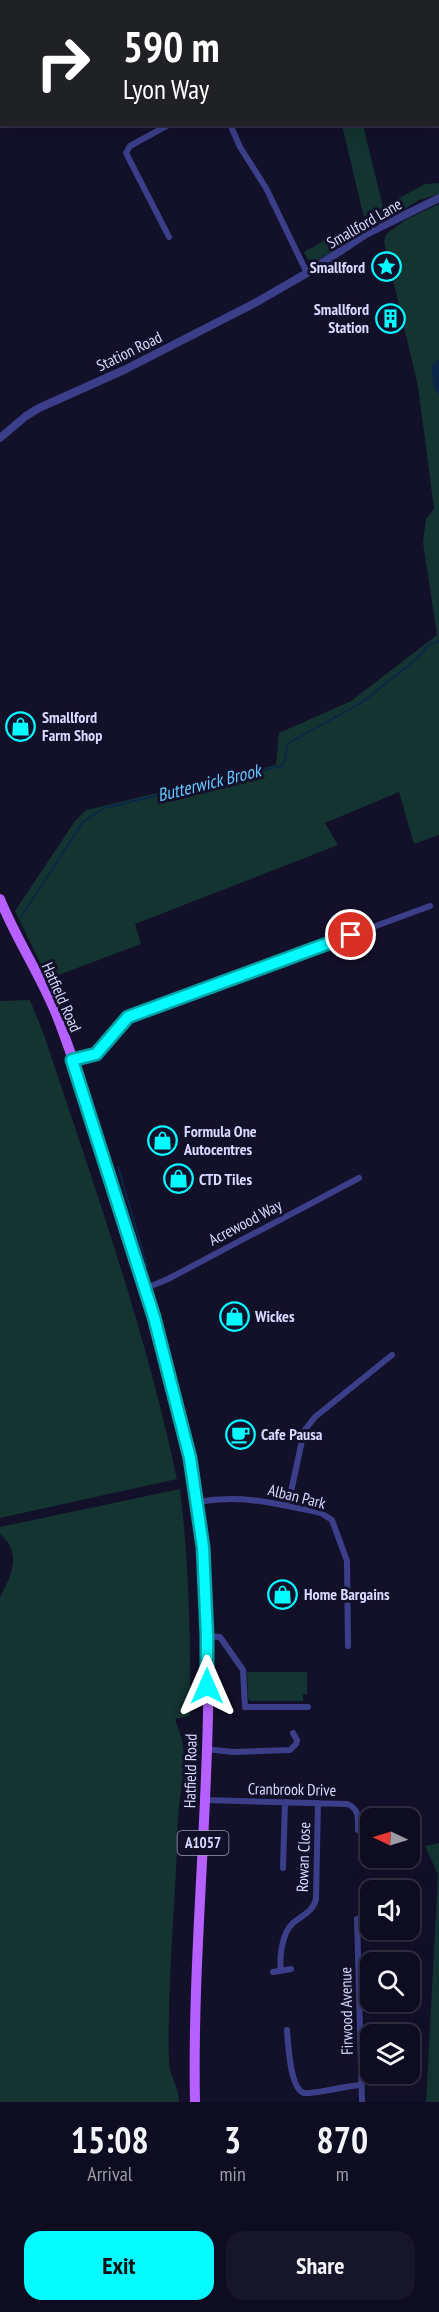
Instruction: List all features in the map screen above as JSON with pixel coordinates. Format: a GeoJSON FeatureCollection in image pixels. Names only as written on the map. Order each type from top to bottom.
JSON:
{"type":"FeatureCollection","features":[{"type":"Feature","properties":{"kind":"main road","name":"Hatfield Road"},"geometry":{"type":"LineString","coordinates":[[0,899],[8,920],[51,1002],[72,1060],[177,1402],[198,1502],[203,1547],[207,1636],[205,1800],[194,2041],[195,2102]]}},
{"type":"Feature","properties":{"kind":"street"},"geometry":{"type":"LineString","coordinates":[[166,126],[130,146],[126,153],[169,237]]}},
{"type":"Feature","properties":{"kind":"street"},"geometry":{"type":"LineString","coordinates":[[231,126],[240,147],[266,189],[307,273]]}},
{"type":"Feature","properties":{"kind":"street","name":"Smallford Lane"},"geometry":{"type":"LineString","coordinates":[[273,293],[370,232],[439,198]]}},
{"type":"Feature","properties":{"kind":"street","name":"Station Road"},"geometry":{"type":"LineString","coordinates":[[0,438],[39,408],[124,370],[273,293]]}},
{"type":"Feature","properties":{"kind":"street"},"geometry":{"type":"LineString","coordinates":[[72,1060],[96,1054],[128,1017],[430,906]]}},
{"type":"Feature","properties":{"kind":"street","name":"Acrewood Way"},"geometry":{"type":"LineString","coordinates":[[144,1289],[168,1279],[359,1178]]}},
{"type":"Feature","properties":{"kind":"street"},"geometry":{"type":"LineString","coordinates":[[288,1506],[304,1431],[315,1418],[392,1355]]}},
{"type":"Feature","properties":{"kind":"street","name":"Alban Park"},"geometry":{"type":"LineString","coordinates":[[198,1502],[238,1498],[321,1512],[332,1520],[349,1569],[348,1646]]}},
{"type":"Feature","properties":{"kind":"street"},"geometry":{"type":"LineString","coordinates":[[207,1636],[227,1638]]}},
{"type":"Feature","properties":{"kind":"street"},"geometry":{"type":"LineString","coordinates":[[220,1637],[243,1670],[245,1707],[308,1707]]}},
{"type":"Feature","properties":{"kind":"street"},"geometry":{"type":"LineString","coordinates":[[206,1749],[233,1752],[290,1750],[297,1740],[293,1733]]}},
{"type":"Feature","properties":{"kind":"street","name":"Cranbrook Drive"},"geometry":{"type":"LineString","coordinates":[[205,1800],[352,1806],[358,1815],[358,1830]]}},
{"type":"Feature","properties":{"kind":"street","name":"Rowan Close"},"geometry":{"type":"LineString","coordinates":[[283,1868],[285,1802]]}},
{"type":"Feature","properties":{"kind":"street","name":"Rowan Close"},"geometry":{"type":"LineString","coordinates":[[281,1971],[280,1959],[288,1930],[315,1904],[318,1803]]}},
{"type":"Feature","properties":{"kind":"street","name":"Firwood Avenue"},"geometry":{"type":"LineString","coordinates":[[357,1919],[362,2102]]}},
{"type":"Feature","properties":{"kind":"street"},"geometry":{"type":"LineString","coordinates":[[273,1972],[291,1969]]}},
{"type":"Feature","properties":{"kind":"street"},"geometry":{"type":"LineString","coordinates":[[287,2030],[296,2086],[302,2092],[309,2093],[342,2086],[361,2085]]}},
{"type":"Feature","properties":{"kind":"green space"},"geometry":{"type":"Polygon","coordinates":[[[342,126],[363,126],[383,207],[425,184],[439,183],[439,194],[419,200],[388,219],[372,225],[311,265],[304,252],[364,218],[342,126]]]}},
{"type":"Feature","properties":{"kind":"green space"},"geometry":{"type":"Polygon","coordinates":[[[439,204],[439,835],[414,844],[399,792],[325,823],[338,845],[135,924],[141,944],[48,979],[15,911],[75,821],[86,810],[276,765],[279,733],[351,701],[437,635],[423,542],[426,519],[434,509],[418,386],[384,242],[386,234],[407,219],[439,204]]]}},
{"type":"Feature","properties":{"kind":"green space"},"geometry":{"type":"Polygon","coordinates":[[[30,1000],[44,1035],[134,1311],[177,1479],[0,1518],[0,1001],[30,1000]]]}},
{"type":"Feature","properties":{"kind":"green space"},"geometry":{"type":"Polygon","coordinates":[[[180,1489],[190,1631],[190,1716],[175,1719],[182,1743],[184,1764],[178,1819],[170,1971],[169,2062],[179,2102],[0,2102],[0,1597],[11,1572],[13,1556],[7,1541],[0,1534],[0,1527],[180,1489]]]}},
{"type":"Feature","properties":{"kind":"green space"},"geometry":{"type":"Polygon","coordinates":[[[247,1672],[307,1672],[307,1694],[303,1694],[303,1701],[250,1701],[247,1672]]]}},
{"type":"Feature","properties":{"kind":"green space"},"geometry":{"type":"Polygon","coordinates":[[[439,1843],[439,2102],[426,2102],[438,1875],[425,1846],[439,1843]]]}},
{"type":"Feature","properties":{"kind":"water"},"geometry":{"type":"Polygon","coordinates":[[[439,360],[439,394],[434,389],[431,366],[439,360]]]}},
{"type":"Feature","properties":{"kind":"waterway","name":"Butterwick Brook"},"geometry":{"type":"LineString","coordinates":[[21,917],[83,822],[104,808],[281,766],[285,761],[287,744],[361,703],[414,661],[429,645],[439,641]]}},
{"type":"Feature","properties":{"kind":"waterway"},"geometry":{"type":"LineString","coordinates":[[118,1167],[147,1266]]}},
{"type":"Feature","properties":{"kind":"place","name":"Smallford"},"geometry":{"type":"Point","coordinates":[386,267]}},
{"type":"Feature","properties":{"kind":"place","name":"Smallford Station"},"geometry":{"type":"Point","coordinates":[390,318]}},
{"type":"Feature","properties":{"kind":"place","name":"Smallford Farm Shop"},"geometry":{"type":"Point","coordinates":[21,726]}},
{"type":"Feature","properties":{"kind":"place","name":"Formula One Autocentres"},"geometry":{"type":"Point","coordinates":[163,1140]}},
{"type":"Feature","properties":{"kind":"place","name":"CTD Tiles"},"geometry":{"type":"Point","coordinates":[178,1179]}},
{"type":"Feature","properties":{"kind":"place","name":"Wickes"},"geometry":{"type":"Point","coordinates":[234,1316]}},
{"type":"Feature","properties":{"kind":"place","name":"Cafe Pausa"},"geometry":{"type":"Point","coordinates":[240,1434]}},
{"type":"Feature","properties":{"kind":"place","name":"Home Bargains"},"geometry":{"type":"Point","coordinates":[283,1594]}},
{"type":"Feature","properties":{"kind":"route"},"geometry":{"type":"LineString","coordinates":[[207,1686],[203,1547],[190,1458],[154,1317],[72,1060],[96,1054],[120,1023],[128,1017],[351,935]]}}]}
